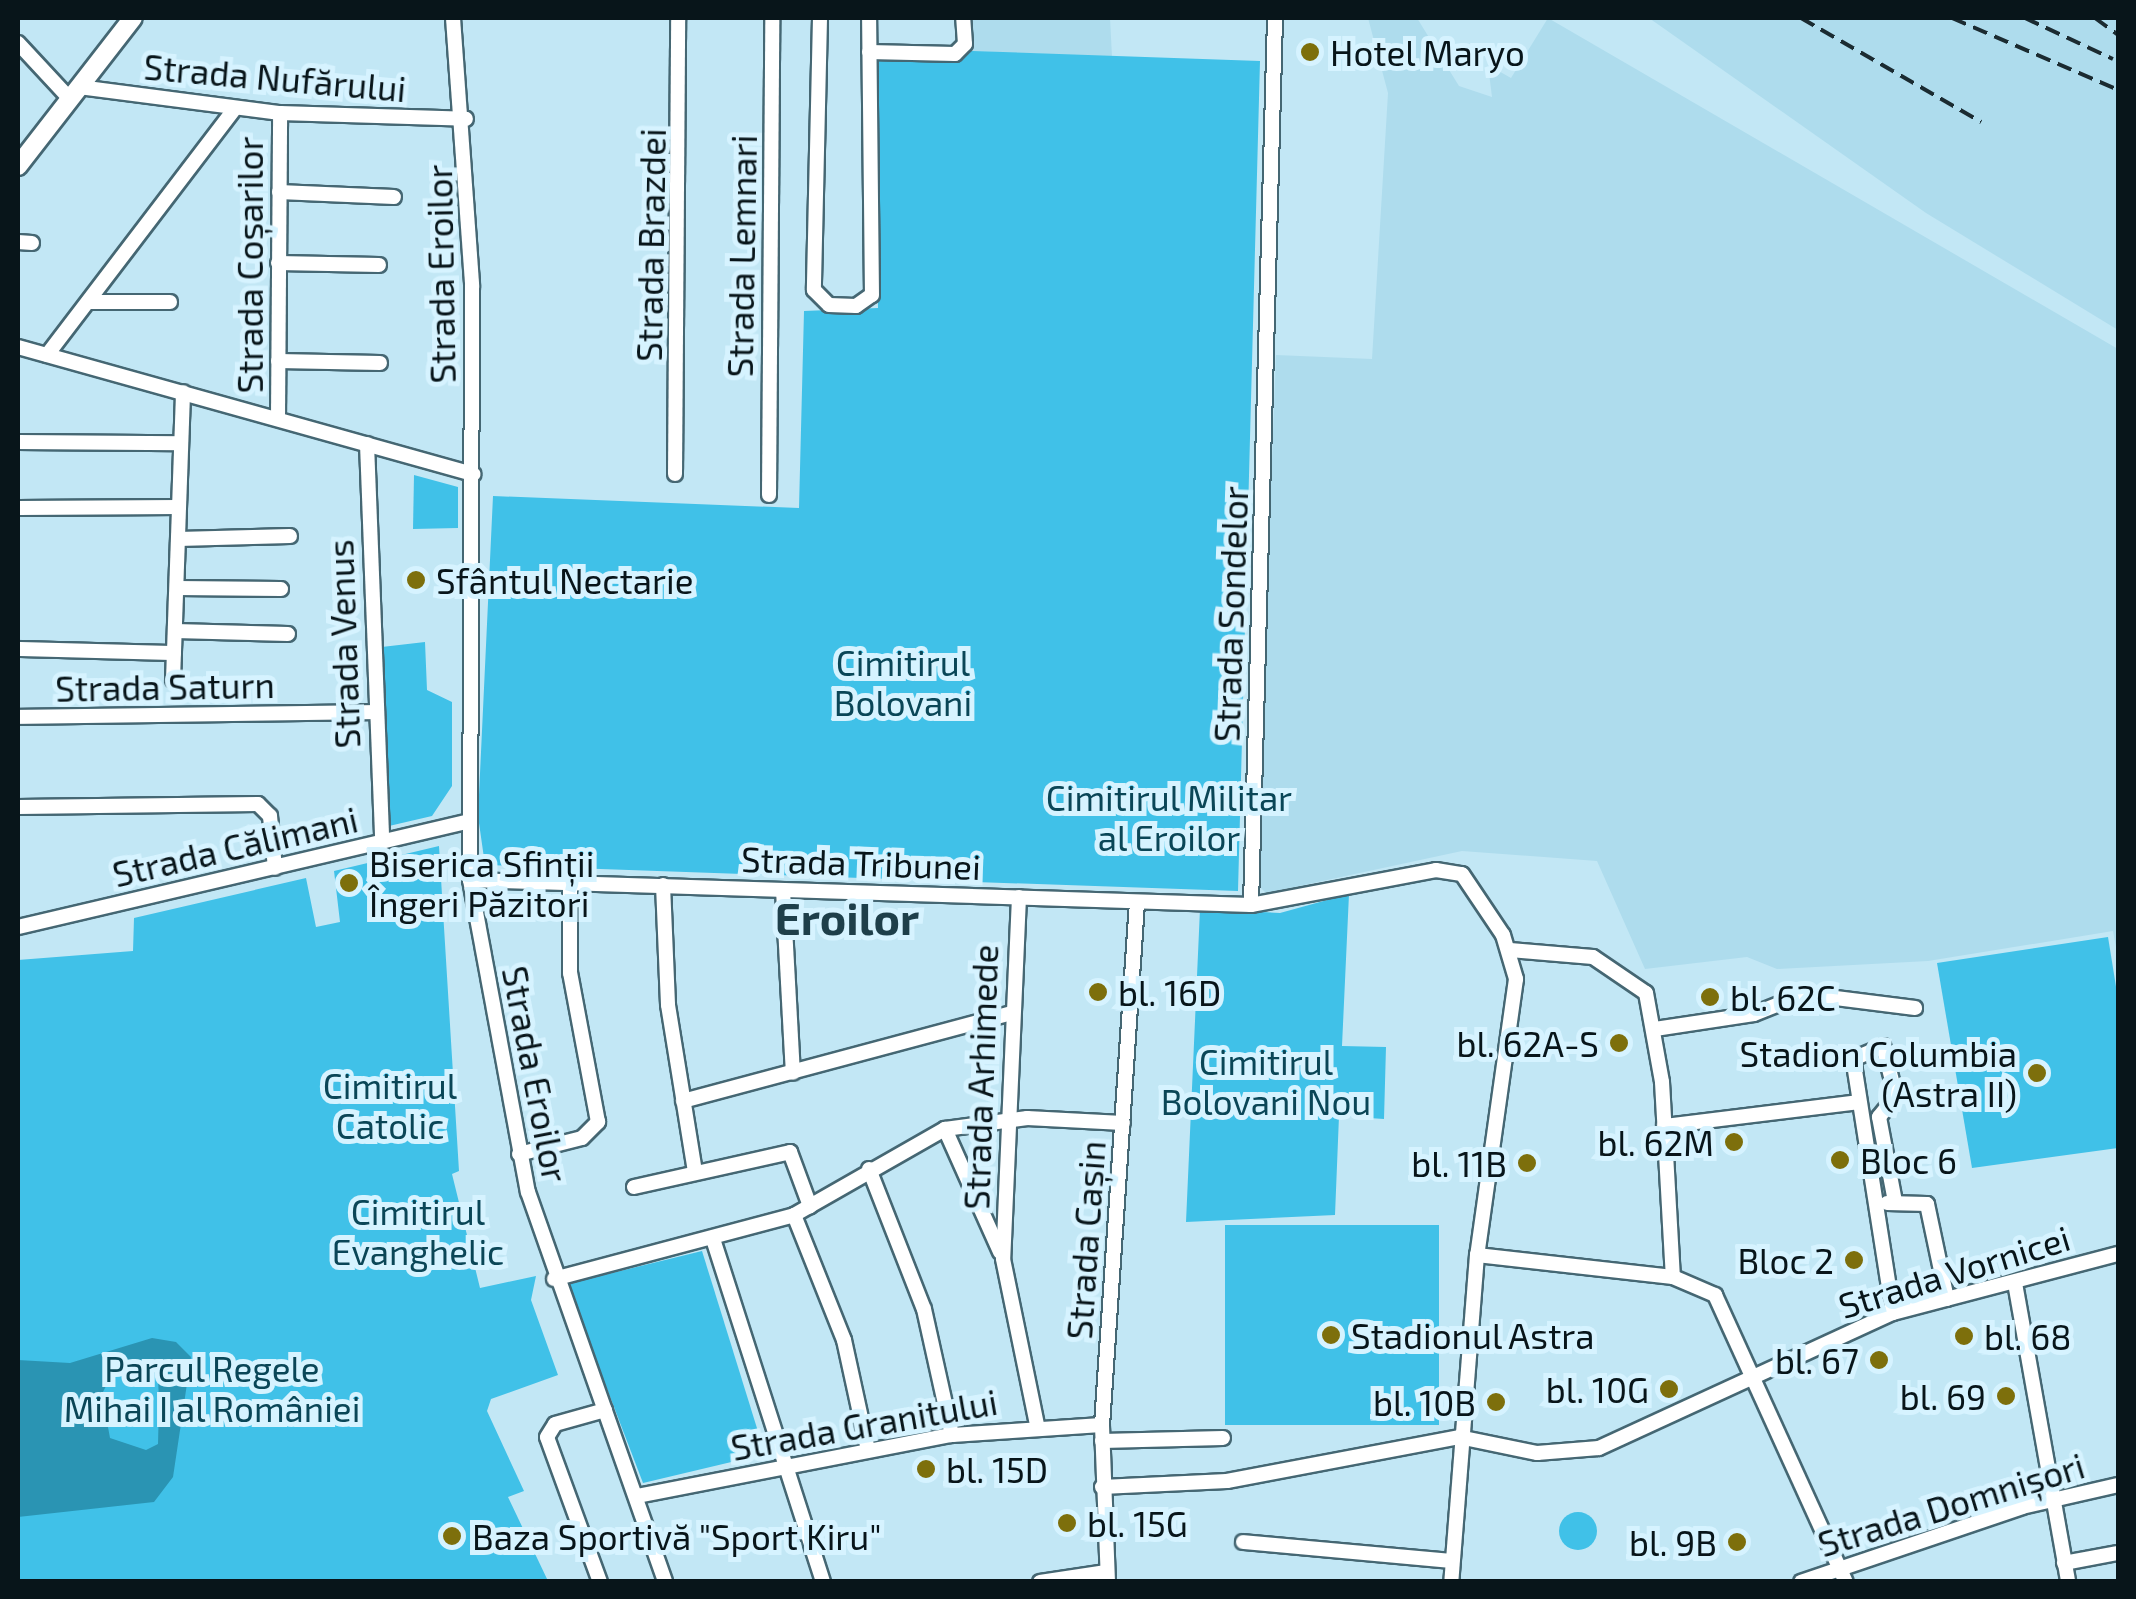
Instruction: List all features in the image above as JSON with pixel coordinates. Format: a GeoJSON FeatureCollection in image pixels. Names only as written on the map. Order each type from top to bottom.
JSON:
{"type":"FeatureCollection","features":[{"type":"Feature","properties":{"kind":"main road"},"geometry":{"type":"LineString","coordinates":[[18,166],[134,18]]}},
{"type":"Feature","properties":{"kind":"street","name":"Strada Eroilor"},"geometry":{"type":"LineString","coordinates":[[453,18],[466,119],[474,474],[465,822],[470,880],[519,1154],[554,1278],[638,1496],[665,1582]]}},
{"type":"Feature","properties":{"kind":"street","name":"Strada Brazdei"},"geometry":{"type":"LineString","coordinates":[[675,474],[678,18]]}},
{"type":"Feature","properties":{"kind":"street","name":"Strada Lemnari"},"geometry":{"type":"LineString","coordinates":[[769,495],[772,18]]}},
{"type":"Feature","properties":{"kind":"street"},"geometry":{"type":"LineString","coordinates":[[820,18],[814,290],[829,305],[870,301],[869,18]]}},
{"type":"Feature","properties":{"kind":"street"},"geometry":{"type":"LineString","coordinates":[[869,52],[954,54],[965,44],[963,18]]}},
{"type":"Feature","properties":{"kind":"street","name":"Strada Sondelor"},"geometry":{"type":"LineString","coordinates":[[1250,906],[1275,18]]}},
{"type":"Feature","properties":{"kind":"street"},"geometry":{"type":"LineString","coordinates":[[18,42],[75,93]]}},
{"type":"Feature","properties":{"kind":"street","name":"Strada Nufărului"},"geometry":{"type":"LineString","coordinates":[[75,93],[280,113],[466,119]]}},
{"type":"Feature","properties":{"kind":"street"},"geometry":{"type":"LineString","coordinates":[[47,355],[235,108]]}},
{"type":"Feature","properties":{"kind":"street","name":"Strada Coșarilor"},"geometry":{"type":"LineString","coordinates":[[278,418],[280,113]]}},
{"type":"Feature","properties":{"kind":"street"},"geometry":{"type":"LineString","coordinates":[[279,192],[394,197]]}},
{"type":"Feature","properties":{"kind":"street"},"geometry":{"type":"LineString","coordinates":[[278,263],[380,265]]}},
{"type":"Feature","properties":{"kind":"street"},"geometry":{"type":"LineString","coordinates":[[88,302],[170,302]]}},
{"type":"Feature","properties":{"kind":"street"},"geometry":{"type":"LineString","coordinates":[[18,347],[474,474]]}},
{"type":"Feature","properties":{"kind":"street"},"geometry":{"type":"LineString","coordinates":[[278,361],[380,362]]}},
{"type":"Feature","properties":{"kind":"street"},"geometry":{"type":"LineString","coordinates":[[174,680],[183,392]]}},
{"type":"Feature","properties":{"kind":"street"},"geometry":{"type":"LineString","coordinates":[[18,442],[182,443]]}},
{"type":"Feature","properties":{"kind":"street","name":"Strada Venus"},"geometry":{"type":"LineString","coordinates":[[367,444],[374,712],[382,842]]}},
{"type":"Feature","properties":{"kind":"street"},"geometry":{"type":"LineString","coordinates":[[18,508],[180,507]]}},
{"type":"Feature","properties":{"kind":"street"},"geometry":{"type":"LineString","coordinates":[[178,540],[290,536]]}},
{"type":"Feature","properties":{"kind":"street"},"geometry":{"type":"LineString","coordinates":[[176,588],[281,589]]}},
{"type":"Feature","properties":{"kind":"street"},"geometry":{"type":"LineString","coordinates":[[175,631],[288,634]]}},
{"type":"Feature","properties":{"kind":"street"},"geometry":{"type":"LineString","coordinates":[[18,649],[174,653]]}},
{"type":"Feature","properties":{"kind":"street","name":"Strada Saturn"},"geometry":{"type":"LineString","coordinates":[[18,717],[374,712]]}},
{"type":"Feature","properties":{"kind":"street"},"geometry":{"type":"LineString","coordinates":[[18,807],[258,804],[270,816],[275,868]]}},
{"type":"Feature","properties":{"kind":"street","name":"Strada Călimani"},"geometry":{"type":"LineString","coordinates":[[18,928],[465,822]]}},
{"type":"Feature","properties":{"kind":"street"},"geometry":{"type":"LineString","coordinates":[[1250,906],[1448,869],[1472,884],[1510,950],[1512,1025],[1477,1255],[1450,1582]]}},
{"type":"Feature","properties":{"kind":"street","name":"Strada Tribunei"},"geometry":{"type":"LineString","coordinates":[[470,880],[1250,906]]}},
{"type":"Feature","properties":{"kind":"street"},"geometry":{"type":"LineString","coordinates":[[519,1154],[582,1138],[598,1122],[570,973],[570,883]]}},
{"type":"Feature","properties":{"kind":"street"},"geometry":{"type":"LineString","coordinates":[[663,886],[683,1101],[694,1172]]}},
{"type":"Feature","properties":{"kind":"street"},"geometry":{"type":"LineString","coordinates":[[783,890],[792,1073]]}},
{"type":"Feature","properties":{"kind":"street","name":"Strada Arhimede"},"geometry":{"type":"LineString","coordinates":[[1019,897],[1006,1118],[1003,1259],[1036,1425]]}},
{"type":"Feature","properties":{"kind":"street","name":"Strada Cașin"},"geometry":{"type":"LineString","coordinates":[[1107,1576],[1102,1424],[1137,902]]}},
{"type":"Feature","properties":{"kind":"street"},"geometry":{"type":"LineString","coordinates":[[1510,950],[1614,966],[1646,993],[1656,1029],[1673,1276]]}},
{"type":"Feature","properties":{"kind":"street"},"geometry":{"type":"LineString","coordinates":[[1656,1029],[1754,1014],[1804,994],[1915,1008]]}},
{"type":"Feature","properties":{"kind":"street"},"geometry":{"type":"LineString","coordinates":[[683,1101],[1011,1014]]}},
{"type":"Feature","properties":{"kind":"street"},"geometry":{"type":"LineString","coordinates":[[1664,1126],[1860,1107],[1882,1108],[1896,1096],[1883,1046],[1853,1059],[1860,1107],[1893,1313]]}},
{"type":"Feature","properties":{"kind":"street"},"geometry":{"type":"LineString","coordinates":[[1882,1108],[1896,1202]]}},
{"type":"Feature","properties":{"kind":"street"},"geometry":{"type":"LineString","coordinates":[[554,1278],[794,1215],[945,1130],[1006,1118],[1123,1123]]}},
{"type":"Feature","properties":{"kind":"street","name":"Strada Arhimede"},"geometry":{"type":"LineString","coordinates":[[945,1130],[1003,1259]]}},
{"type":"Feature","properties":{"kind":"street"},"geometry":{"type":"LineString","coordinates":[[634,1186],[790,1152],[810,1206]]}},
{"type":"Feature","properties":{"kind":"street"},"geometry":{"type":"LineString","coordinates":[[870,1169],[924,1309],[952,1435]]}},
{"type":"Feature","properties":{"kind":"street"},"geometry":{"type":"LineString","coordinates":[[1876,1205],[1922,1201],[1932,1211],[1947,1299]]}},
{"type":"Feature","properties":{"kind":"street"},"geometry":{"type":"LineString","coordinates":[[794,1215],[839,1326],[868,1450]]}},
{"type":"Feature","properties":{"kind":"street"},"geometry":{"type":"LineString","coordinates":[[713,1239],[782,1466],[824,1582]]}},
{"type":"Feature","properties":{"kind":"street","name":"Strada Vornicei"},"geometry":{"type":"LineString","coordinates":[[1459,1437],[1538,1453],[1599,1448],[1893,1313],[2118,1254]]}},
{"type":"Feature","properties":{"kind":"street"},"geometry":{"type":"LineString","coordinates":[[1477,1255],[1673,1276],[1714,1296],[1755,1376],[1843,1575]]}},
{"type":"Feature","properties":{"kind":"street"},"geometry":{"type":"LineString","coordinates":[[2015,1283],[2068,1582]]}},
{"type":"Feature","properties":{"kind":"street"},"geometry":{"type":"LineString","coordinates":[[600,1582],[547,1437],[555,1424],[605,1410]]}},
{"type":"Feature","properties":{"kind":"street","name":"Strada Granitului"},"geometry":{"type":"LineString","coordinates":[[638,1496],[952,1435],[1036,1425],[1102,1424]]}},
{"type":"Feature","properties":{"kind":"street"},"geometry":{"type":"LineString","coordinates":[[1102,1487],[1227,1482],[1459,1437]]}},
{"type":"Feature","properties":{"kind":"street"},"geometry":{"type":"LineString","coordinates":[[1102,1441],[1223,1438]]}},
{"type":"Feature","properties":{"kind":"street","name":"Strada Domnișori"},"geometry":{"type":"LineString","coordinates":[[1801,1582],[1843,1575],[2052,1499],[2118,1486]]}},
{"type":"Feature","properties":{"kind":"street"},"geometry":{"type":"LineString","coordinates":[[1243,1542],[1450,1561]]}},
{"type":"Feature","properties":{"kind":"street"},"geometry":{"type":"LineString","coordinates":[[2064,1563],[2118,1553]]}},
{"type":"Feature","properties":{"kind":"street"},"geometry":{"type":"LineString","coordinates":[[1040,1582],[1107,1576]]}},
{"type":"Feature","properties":{"kind":"shaded area"},"geometry":{"type":"Polygon","coordinates":[[[969,18],[1110,18],[1112,57],[973,51],[969,18]]]}},
{"type":"Feature","properties":{"kind":"shaded area"},"geometry":{"type":"Polygon","coordinates":[[[1368,18],[1417,18],[1459,86],[1492,97],[1488,65],[1511,78],[1548,18],[2118,349],[2118,958],[2113,931],[1928,961],[1777,969],[1747,957],[1645,969],[1597,861],[1462,851],[1266,893],[1256,883],[1276,355],[1372,359],[1388,93],[1368,18]]]}},
{"type":"Feature","properties":{"kind":"shaded area"},"geometry":{"type":"Polygon","coordinates":[[[1649,18],[2118,18],[2118,330],[1926,213],[1649,18]]]}},
{"type":"Feature","properties":{"kind":"shaded area"},"geometry":{"type":"Polygon","coordinates":[[[152,1338],[176,1342],[191,1357],[173,1477],[154,1502],[18,1517],[18,1360],[70,1363],[152,1338]],[[143,1362],[114,1370],[102,1394],[110,1438],[146,1450],[158,1444],[158,1377],[143,1362]]]}},
{"type":"Feature","properties":{"kind":"green space","name":"Cimitirul Bolovani"},"geometry":{"type":"Polygon","coordinates":[[[973,51],[1260,61],[1238,891],[485,865],[478,816],[493,496],[799,508],[804,311],[878,308],[873,56],[973,51]]]}},
{"type":"Feature","properties":{"kind":"green space"},"geometry":{"type":"Polygon","coordinates":[[[414,475],[458,487],[458,528],[413,529],[414,475]]]}},
{"type":"Feature","properties":{"kind":"green space"},"geometry":{"type":"Polygon","coordinates":[[[425,642],[427,690],[452,702],[452,786],[432,816],[389,826],[373,648],[425,642]]]}},
{"type":"Feature","properties":{"kind":"green space","name":"Parcul Regele Mihai I al României"},"geometry":{"type":"Polygon","coordinates":[[[439,846],[459,1171],[452,1174],[480,1288],[536,1276],[531,1300],[558,1375],[491,1399],[487,1411],[524,1491],[508,1497],[548,1581],[18,1582],[18,960],[133,951],[134,918],[306,878],[316,927],[340,922],[334,871],[439,846]]]}},
{"type":"Feature","properties":{"kind":"green space","name":"Cimitirul Bolovani Nou"},"geometry":{"type":"Polygon","coordinates":[[[1349,894],[1342,1046],[1386,1047],[1384,1119],[1339,1116],[1335,1215],[1186,1222],[1200,909],[1280,913],[1349,894]]]}},
{"type":"Feature","properties":{"kind":"green space","name":"Stadion Columbia (Astra II)"},"geometry":{"type":"Polygon","coordinates":[[[2108,937],[2118,999],[2118,1148],[1972,1168],[1937,963],[2108,937]]]}},
{"type":"Feature","properties":{"kind":"green space","name":"Stadionul Astra"},"geometry":{"type":"Polygon","coordinates":[[[1225,1225],[1439,1225],[1439,1425],[1225,1425],[1225,1225]]]}},
{"type":"Feature","properties":{"kind":"green space"},"geometry":{"type":"Polygon","coordinates":[[[702,1251],[765,1454],[643,1483],[567,1284],[702,1251]]]}},
{"type":"Feature","properties":{"kind":"green space"},"geometry":{"type":"Polygon","coordinates":[[[1578,1512],[1591,1518],[1597,1531],[1591,1544],[1578,1550],[1565,1544],[1559,1531],[1565,1518],[1578,1512]]]}},
{"type":"Feature","properties":{"kind":"railway"},"geometry":{"type":"LineString","coordinates":[[1801,18],[1981,122]]}},
{"type":"Feature","properties":{"kind":"railway"},"geometry":{"type":"LineString","coordinates":[[1952,18],[2118,90]]}},
{"type":"Feature","properties":{"kind":"railway"},"geometry":{"type":"LineString","coordinates":[[2025,18],[2113,59]]}},
{"type":"Feature","properties":{"kind":"railway"},"geometry":{"type":"LineString","coordinates":[[2095,18],[2118,35]]}},
{"type":"Feature","properties":{"kind":"place","name":"Hotel Maryo"},"geometry":{"type":"Point","coordinates":[1310,52]}},
{"type":"Feature","properties":{"kind":"place","name":"Sfântul Nectarie"},"geometry":{"type":"Point","coordinates":[416,580]}},
{"type":"Feature","properties":{"kind":"place","name":"Biserica Sfinții Îngeri Păzitori"},"geometry":{"type":"Point","coordinates":[349,883]}},
{"type":"Feature","properties":{"kind":"place","name":"bl. 16D"},"geometry":{"type":"Point","coordinates":[1098,992]}},
{"type":"Feature","properties":{"kind":"place","name":"bl. 62C"},"geometry":{"type":"Point","coordinates":[1710,997]}},
{"type":"Feature","properties":{"kind":"place","name":"bl. 62A-S"},"geometry":{"type":"Point","coordinates":[1619,1043]}},
{"type":"Feature","properties":{"kind":"place","name":"Stadion Columbia (Astra II)"},"geometry":{"type":"Point","coordinates":[2037,1073]}},
{"type":"Feature","properties":{"kind":"place","name":"bl. 62M"},"geometry":{"type":"Point","coordinates":[1734,1142]}},
{"type":"Feature","properties":{"kind":"place","name":"Bloc 6"},"geometry":{"type":"Point","coordinates":[1840,1160]}},
{"type":"Feature","properties":{"kind":"place","name":"bl. 11B"},"geometry":{"type":"Point","coordinates":[1527,1163]}},
{"type":"Feature","properties":{"kind":"place","name":"Bloc 2"},"geometry":{"type":"Point","coordinates":[1854,1260]}},
{"type":"Feature","properties":{"kind":"place","name":"Stadionul Astra"},"geometry":{"type":"Point","coordinates":[1331,1335]}},
{"type":"Feature","properties":{"kind":"place","name":"bl. 68"},"geometry":{"type":"Point","coordinates":[1964,1336]}},
{"type":"Feature","properties":{"kind":"place","name":"bl. 67"},"geometry":{"type":"Point","coordinates":[1879,1360]}},
{"type":"Feature","properties":{"kind":"place","name":"bl. 10G"},"geometry":{"type":"Point","coordinates":[1669,1389]}},
{"type":"Feature","properties":{"kind":"place","name":"bl. 69"},"geometry":{"type":"Point","coordinates":[2006,1396]}},
{"type":"Feature","properties":{"kind":"place","name":"bl. 10B"},"geometry":{"type":"Point","coordinates":[1496,1402]}},
{"type":"Feature","properties":{"kind":"place","name":"bl. 15D"},"geometry":{"type":"Point","coordinates":[926,1469]}},
{"type":"Feature","properties":{"kind":"place","name":"bl. 15G"},"geometry":{"type":"Point","coordinates":[1067,1523]}},
{"type":"Feature","properties":{"kind":"place","name":"Baza Sportivă \"Sport Kiru\""},"geometry":{"type":"Point","coordinates":[452,1536]}},
{"type":"Feature","properties":{"kind":"place","name":"bl. 9B"},"geometry":{"type":"Point","coordinates":[1737,1542]}},
{"type":"Feature","properties":{"kind":"district","name":"Eroilor"},"geometry":{"type":"Point","coordinates":[847,918]}},
{"type":"Feature","properties":{"kind":"park label","name":"Cimitirul Militar al Eroilor"},"geometry":{"type":"Point","coordinates":[1169,817]}},
{"type":"Feature","properties":{"kind":"park label","name":"Cimitirul Catolic"},"geometry":{"type":"Point","coordinates":[390,1105]}},
{"type":"Feature","properties":{"kind":"park label","name":"Cimitirul Evanghelic"},"geometry":{"type":"Point","coordinates":[418,1231]}}]}
